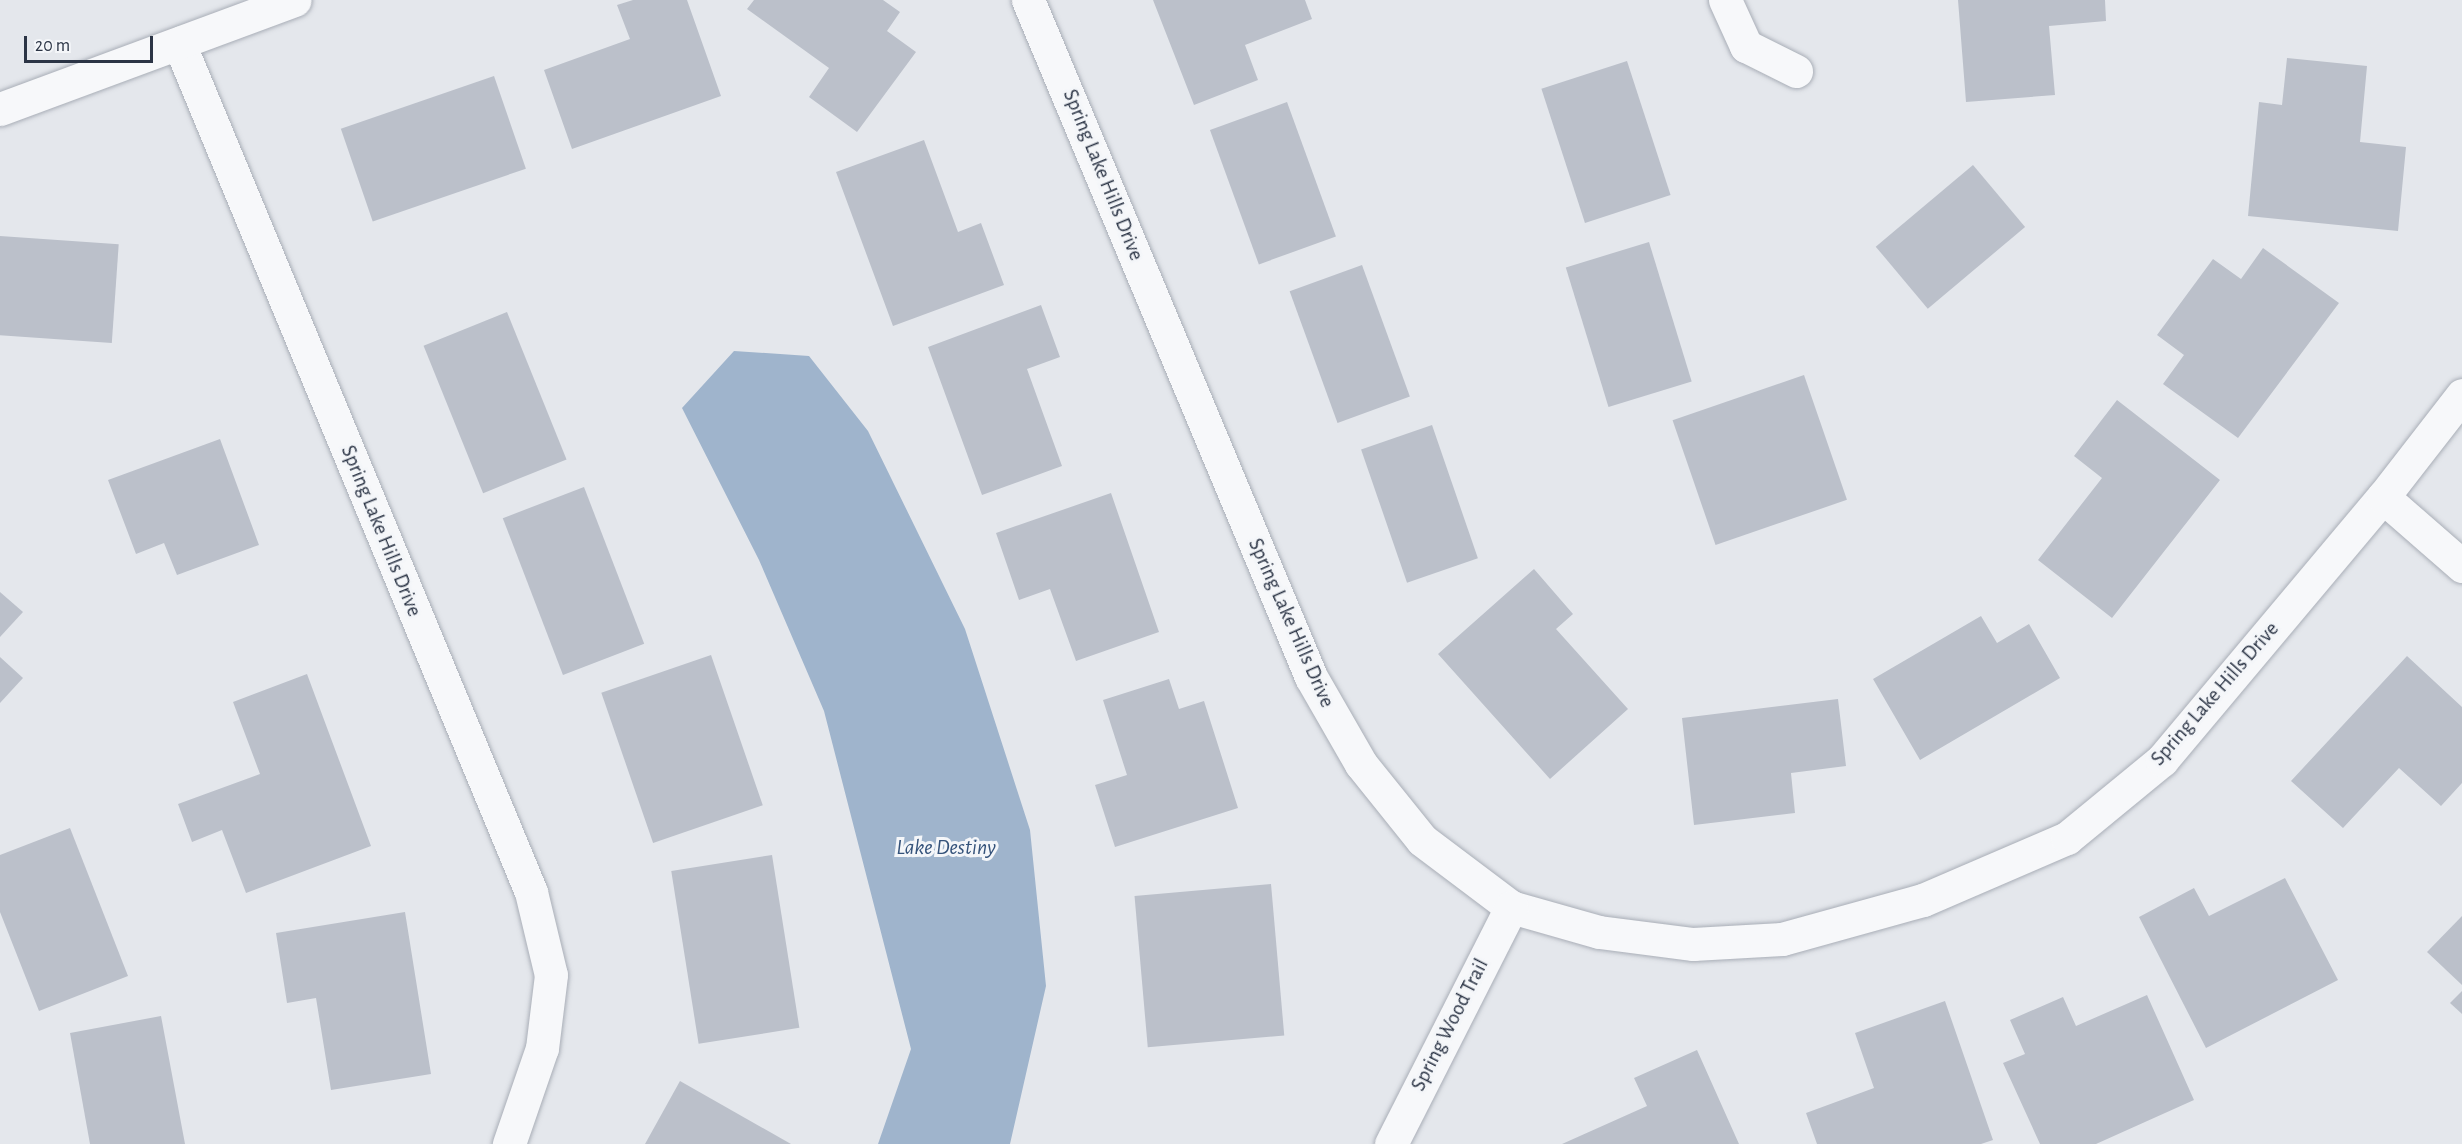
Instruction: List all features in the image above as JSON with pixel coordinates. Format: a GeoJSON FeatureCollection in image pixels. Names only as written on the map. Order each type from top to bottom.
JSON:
{"type":"FeatureCollection","features":[{"type":"Feature","properties":{"kind":"street"},"geometry":{"type":"LineString","coordinates":[[0,109],[294,0]]}},
{"type":"Feature","properties":{"kind":"street","name":"Spring Lake Hills Drive"},"geometry":{"type":"LineString","coordinates":[[1028,0],[1311,677],[1361,764],[1422,840],[1510,907],[1599,932],[1693,944],[1782,939],[1923,900],[2067,838],[2162,760],[2383,497],[2462,395]]}},
{"type":"Feature","properties":{"kind":"street"},"geometry":{"type":"LineString","coordinates":[[1725,0],[1746,46],[1796,71]]}},
{"type":"Feature","properties":{"kind":"street","name":"Spring Lake Hills Drive"},"geometry":{"type":"LineString","coordinates":[[179,43],[531,892],[550,975],[542,1048],[509,1144]]}},
{"type":"Feature","properties":{"kind":"street"},"geometry":{"type":"LineString","coordinates":[[2383,497],[2462,566]]}},
{"type":"Feature","properties":{"kind":"street","name":"Spring Wood Trail"},"geometry":{"type":"LineString","coordinates":[[1392,1144],[1510,907]]}},
{"type":"Feature","properties":{"kind":"water","name":"Lake Destiny"},"geometry":{"type":"Polygon","coordinates":[[[734,351],[809,356],[868,431],[965,629],[1030,830],[1046,986],[1010,1144],[878,1144],[911,1049],[824,711],[759,560],[682,408],[734,351]]]}},
{"type":"Feature","properties":{"kind":"building"},"geometry":{"type":"Polygon","coordinates":[[[633,0],[687,0],[721,96],[572,149],[544,70],[630,39],[617,5],[633,0]]]}},
{"type":"Feature","properties":{"kind":"building"},"geometry":{"type":"Polygon","coordinates":[[[754,0],[883,0],[900,12],[887,31],[916,52],[857,132],[809,97],[829,68],[747,9],[754,0]]]}},
{"type":"Feature","properties":{"kind":"building"},"geometry":{"type":"Polygon","coordinates":[[[1153,0],[1305,0],[1312,19],[1245,45],[1258,80],[1194,105],[1153,0]]]}},
{"type":"Feature","properties":{"kind":"building"},"geometry":{"type":"Polygon","coordinates":[[[1958,0],[2105,0],[2106,21],[2049,26],[2055,95],[1966,102],[1958,0]]]}},
{"type":"Feature","properties":{"kind":"building"},"geometry":{"type":"Polygon","coordinates":[[[2287,58],[2367,66],[2360,142],[2406,147],[2398,231],[2248,216],[2259,102],[2282,105],[2287,58]]]}},
{"type":"Feature","properties":{"kind":"building"},"geometry":{"type":"Polygon","coordinates":[[[1627,61],[1671,195],[1585,223],[1541,89],[1627,61]]]}},
{"type":"Feature","properties":{"kind":"building"},"geometry":{"type":"Polygon","coordinates":[[[494,76],[526,169],[373,221],[341,129],[494,76]]]}},
{"type":"Feature","properties":{"kind":"building"},"geometry":{"type":"Polygon","coordinates":[[[1287,102],[1336,236],[1259,264],[1210,130],[1287,102]]]}},
{"type":"Feature","properties":{"kind":"building"},"geometry":{"type":"Polygon","coordinates":[[[924,140],[958,232],[981,223],[1004,285],[893,326],[836,172],[924,140]]]}},
{"type":"Feature","properties":{"kind":"building"},"geometry":{"type":"Polygon","coordinates":[[[1973,165],[2025,227],[1928,309],[1876,247],[1973,165]]]}},
{"type":"Feature","properties":{"kind":"building"},"geometry":{"type":"Polygon","coordinates":[[[0,236],[119,244],[112,343],[0,335],[0,236]]]}},
{"type":"Feature","properties":{"kind":"building"},"geometry":{"type":"Polygon","coordinates":[[[1649,242],[1692,382],[1608,407],[1566,267],[1649,242]]]}},
{"type":"Feature","properties":{"kind":"building"},"geometry":{"type":"Polygon","coordinates":[[[2263,248],[2339,303],[2238,438],[2163,384],[2184,355],[2157,335],[2213,259],[2241,279],[2263,248]]]}},
{"type":"Feature","properties":{"kind":"building"},"geometry":{"type":"Polygon","coordinates":[[[1362,265],[1410,397],[1338,423],[1290,291],[1362,265]]]}},
{"type":"Feature","properties":{"kind":"building"},"geometry":{"type":"Polygon","coordinates":[[[1041,305],[1060,357],[1027,369],[1062,466],[982,495],[928,347],[1041,305]]]}},
{"type":"Feature","properties":{"kind":"building"},"geometry":{"type":"Polygon","coordinates":[[[507,312],[567,459],[483,493],[424,346],[507,312]]]}},
{"type":"Feature","properties":{"kind":"building"},"geometry":{"type":"Polygon","coordinates":[[[1804,375],[1847,500],[1716,545],[1673,420],[1804,375]]]}},
{"type":"Feature","properties":{"kind":"building"},"geometry":{"type":"Polygon","coordinates":[[[2117,400],[2220,480],[2112,618],[2038,560],[2102,478],[2074,456],[2117,400]]]}},
{"type":"Feature","properties":{"kind":"building"},"geometry":{"type":"Polygon","coordinates":[[[1432,425],[1478,558],[1407,583],[1361,449],[1432,425]]]}},
{"type":"Feature","properties":{"kind":"building"},"geometry":{"type":"Polygon","coordinates":[[[220,439],[259,545],[177,575],[164,543],[136,554],[108,480],[220,439]]]}},
{"type":"Feature","properties":{"kind":"building"},"geometry":{"type":"Polygon","coordinates":[[[584,487],[644,644],[563,675],[503,518],[584,487]]]}},
{"type":"Feature","properties":{"kind":"building"},"geometry":{"type":"Polygon","coordinates":[[[1111,493],[1159,632],[1076,661],[1050,589],[1019,600],[996,533],[1111,493]]]}},
{"type":"Feature","properties":{"kind":"building"},"geometry":{"type":"Polygon","coordinates":[[[1534,569],[1573,614],[1556,629],[1628,709],[1550,779],[1438,654],[1534,569]]]}},
{"type":"Feature","properties":{"kind":"building"},"geometry":{"type":"Polygon","coordinates":[[[0,592],[23,612],[0,637],[0,592]]]}},
{"type":"Feature","properties":{"kind":"building"},"geometry":{"type":"Polygon","coordinates":[[[1981,616],[1997,643],[2029,624],[2060,678],[1920,760],[1873,679],[1981,616]]]}},
{"type":"Feature","properties":{"kind":"building"},"geometry":{"type":"Polygon","coordinates":[[[711,655],[763,805],[653,843],[601,693],[711,655]]]}},
{"type":"Feature","properties":{"kind":"building"},"geometry":{"type":"Polygon","coordinates":[[[2407,656],[2462,707],[2462,783],[2441,806],[2399,768],[2343,828],[2291,781],[2407,656]]]}},
{"type":"Feature","properties":{"kind":"building"},"geometry":{"type":"Polygon","coordinates":[[[0,657],[23,678],[0,703],[0,657]]]}},
{"type":"Feature","properties":{"kind":"building"},"geometry":{"type":"Polygon","coordinates":[[[307,674],[371,846],[246,893],[222,830],[192,842],[178,804],[260,774],[233,702],[307,674]]]}},
{"type":"Feature","properties":{"kind":"building"},"geometry":{"type":"Polygon","coordinates":[[[1169,679],[1179,709],[1204,701],[1238,808],[1115,847],[1095,785],[1127,775],[1103,700],[1169,679]]]}},
{"type":"Feature","properties":{"kind":"building"},"geometry":{"type":"Polygon","coordinates":[[[1838,699],[1846,766],[1791,773],[1795,813],[1694,825],[1682,718],[1838,699]]]}},
{"type":"Feature","properties":{"kind":"building"},"geometry":{"type":"Polygon","coordinates":[[[70,828],[128,976],[39,1011],[0,912],[0,855],[70,828]]]}},
{"type":"Feature","properties":{"kind":"building"},"geometry":{"type":"Polygon","coordinates":[[[772,855],[799,1028],[699,1044],[671,871],[772,855]]]}},
{"type":"Feature","properties":{"kind":"building"},"geometry":{"type":"Polygon","coordinates":[[[2285,878],[2338,980],[2206,1048],[2139,917],[2194,888],[2209,916],[2285,878]]]}},
{"type":"Feature","properties":{"kind":"building"},"geometry":{"type":"Polygon","coordinates":[[[1271,884],[1284,1035],[1148,1047],[1135,896],[1271,884]]]}},
{"type":"Feature","properties":{"kind":"building"},"geometry":{"type":"Polygon","coordinates":[[[405,912],[431,1074],[331,1090],[316,998],[287,1003],[276,933],[405,912]]]}},
{"type":"Feature","properties":{"kind":"building"},"geometry":{"type":"Polygon","coordinates":[[[2462,916],[2462,985],[2427,952],[2462,916]]]}},
{"type":"Feature","properties":{"kind":"building"},"geometry":{"type":"Polygon","coordinates":[[[2462,991],[2462,1014],[2450,1003],[2462,991]]]}},
{"type":"Feature","properties":{"kind":"building"},"geometry":{"type":"Polygon","coordinates":[[[2147,995],[2194,1100],[2096,1144],[2040,1144],[2003,1063],[2025,1054],[2010,1020],[2063,997],[2076,1026],[2147,995]]]}},
{"type":"Feature","properties":{"kind":"building"},"geometry":{"type":"Polygon","coordinates":[[[1945,1001],[1993,1140],[1981,1144],[1817,1144],[1806,1113],[1874,1088],[1855,1033],[1945,1001]]]}},
{"type":"Feature","properties":{"kind":"building"},"geometry":{"type":"Polygon","coordinates":[[[161,1016],[185,1144],[90,1144],[70,1033],[161,1016]]]}},
{"type":"Feature","properties":{"kind":"building"},"geometry":{"type":"Polygon","coordinates":[[[1697,1050],[1739,1144],[1562,1144],[1647,1106],[1634,1078],[1697,1050]]]}},
{"type":"Feature","properties":{"kind":"building"},"geometry":{"type":"Polygon","coordinates":[[[680,1081],[791,1144],[645,1144],[680,1081]]]}}]}
